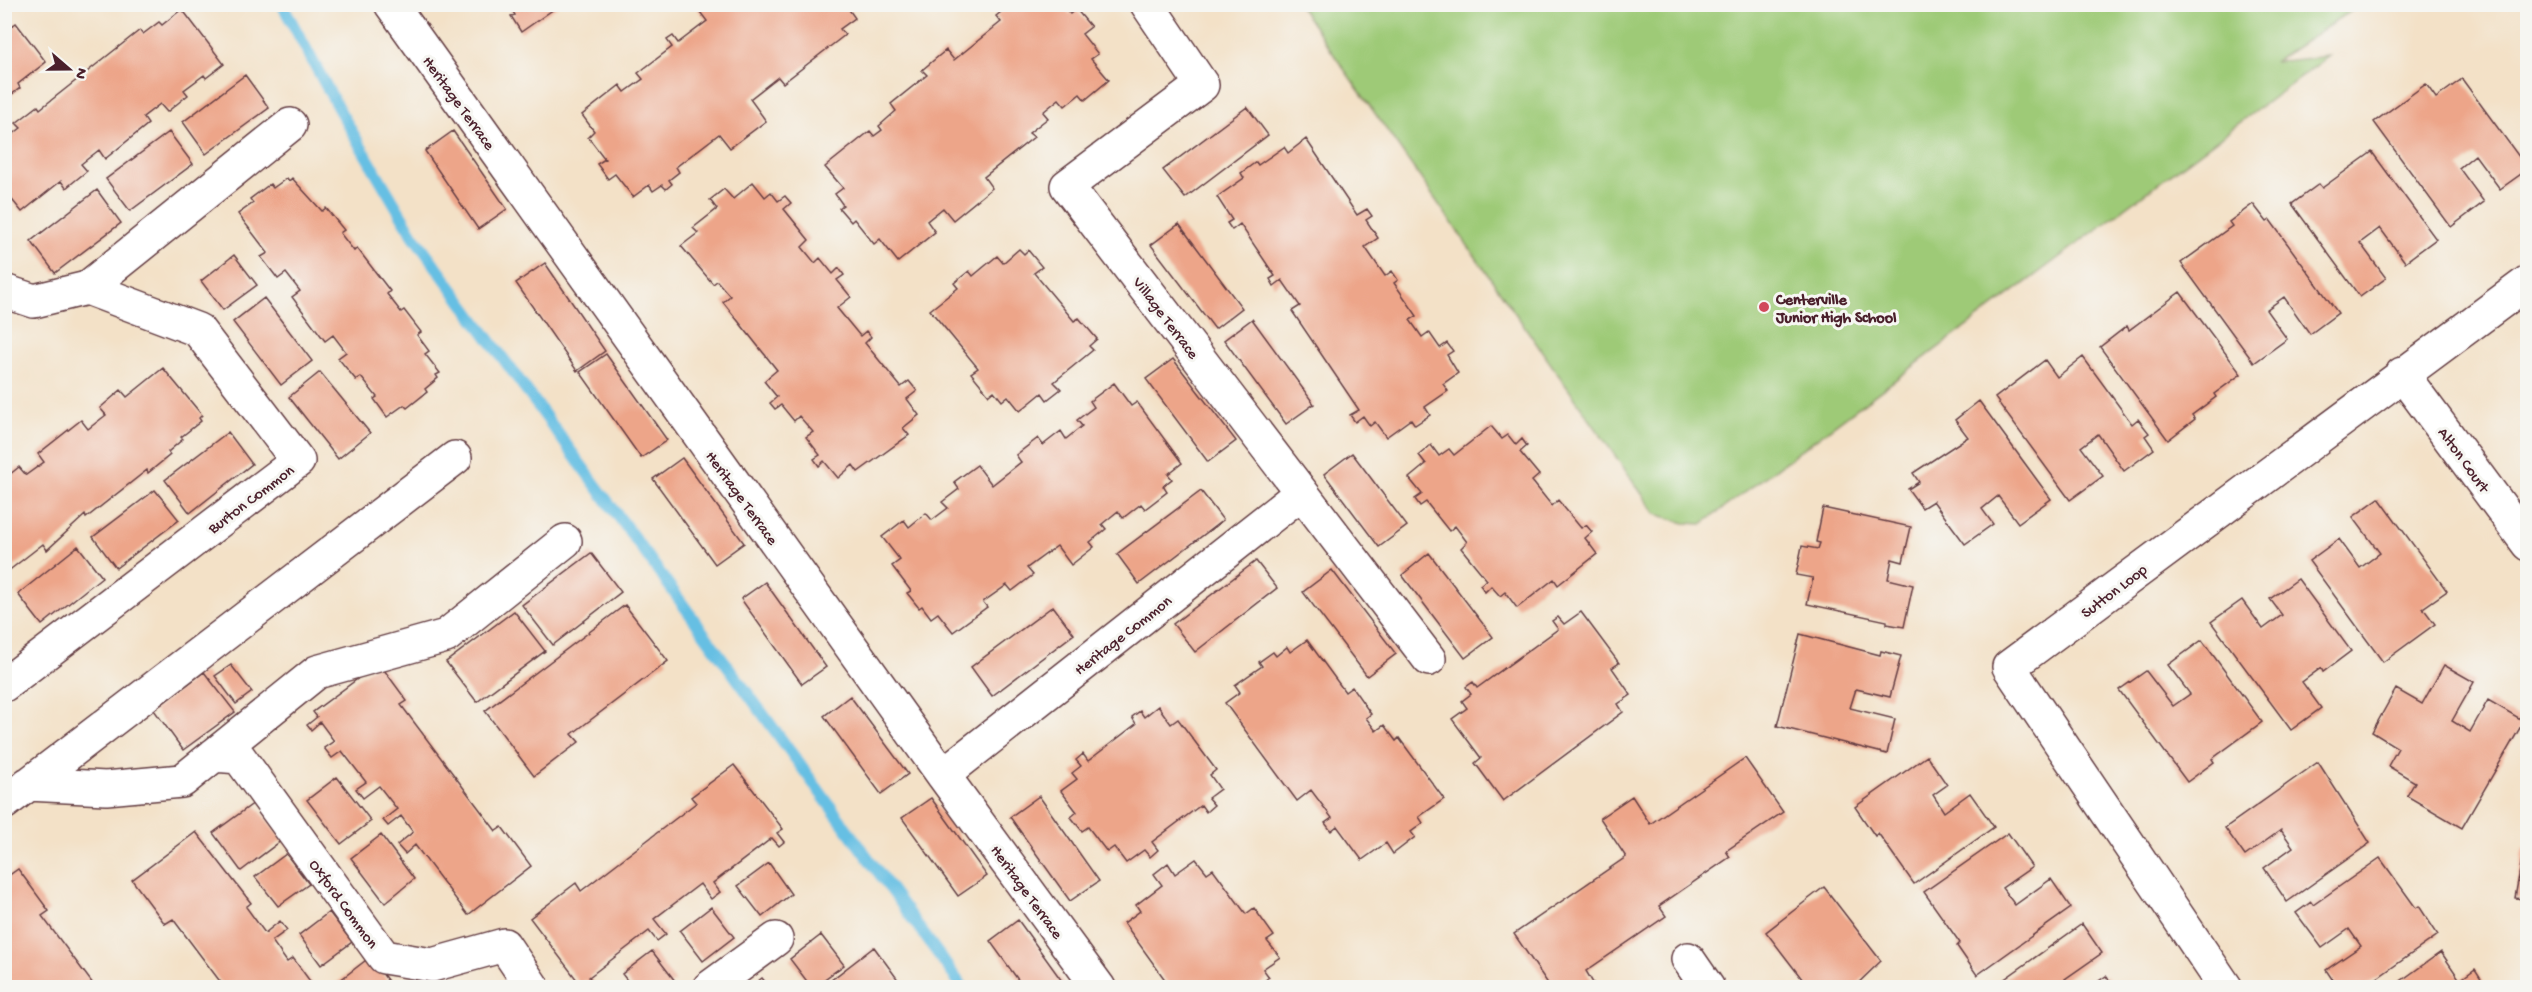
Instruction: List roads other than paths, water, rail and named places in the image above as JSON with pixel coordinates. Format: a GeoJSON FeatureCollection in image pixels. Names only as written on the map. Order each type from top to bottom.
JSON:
{"type":"FeatureCollection","features":[{"type":"Feature","properties":{"kind":"street","name":"Heritage Terrace"},"geometry":{"type":"LineString","coordinates":[[391,4],[943,775],[1099,987]]}},
{"type":"Feature","properties":{"kind":"street","name":"Village Terrace"},"geometry":{"type":"LineString","coordinates":[[1147,4],[1202,85],[1066,186],[1429,659]]}},
{"type":"Feature","properties":{"kind":"street"},"geometry":{"type":"LineString","coordinates":[[4,291],[34,301],[87,288],[290,125]]}},
{"type":"Feature","properties":{"kind":"street","name":"Sutton Loop"},"geometry":{"type":"LineString","coordinates":[[2226,987],[2009,668],[2528,282]]}},
{"type":"Feature","properties":{"kind":"street","name":"Burton Common"},"geometry":{"type":"LineString","coordinates":[[4,685],[298,461],[198,330],[87,288]]}},
{"type":"Feature","properties":{"kind":"street","name":"Alton Court"},"geometry":{"type":"LineString","coordinates":[[2402,374],[2528,544]]}},
{"type":"Feature","properties":{"kind":"street"},"geometry":{"type":"LineString","coordinates":[[16,794],[455,458]]}},
{"type":"Feature","properties":{"kind":"street","name":"Heritage Common"},"geometry":{"type":"LineString","coordinates":[[943,775],[1301,493]]}},
{"type":"Feature","properties":{"kind":"street"},"geometry":{"type":"LineString","coordinates":[[16,794],[183,780],[317,672],[446,636],[565,541]]}},
{"type":"Feature","properties":{"kind":"street","name":"Oxford Common"},"geometry":{"type":"LineString","coordinates":[[214,755],[239,757],[384,957],[432,965],[504,945],[533,987]]}},
{"type":"Feature","properties":{"kind":"street"},"geometry":{"type":"LineString","coordinates":[[709,987],[776,939]]}},
{"type":"Feature","properties":{"kind":"street"},"geometry":{"type":"LineString","coordinates":[[1688,959],[1708,987]]}},
{"type":"Feature","properties":{"kind":"waterway"},"geometry":{"type":"LineString","coordinates":[[282,4],[338,108],[413,235],[963,988]]}},
{"type":"Feature","properties":{"kind":"place","name":"Centerville Junior High School"},"geometry":{"type":"Point","coordinates":[1764,307]}}]}
